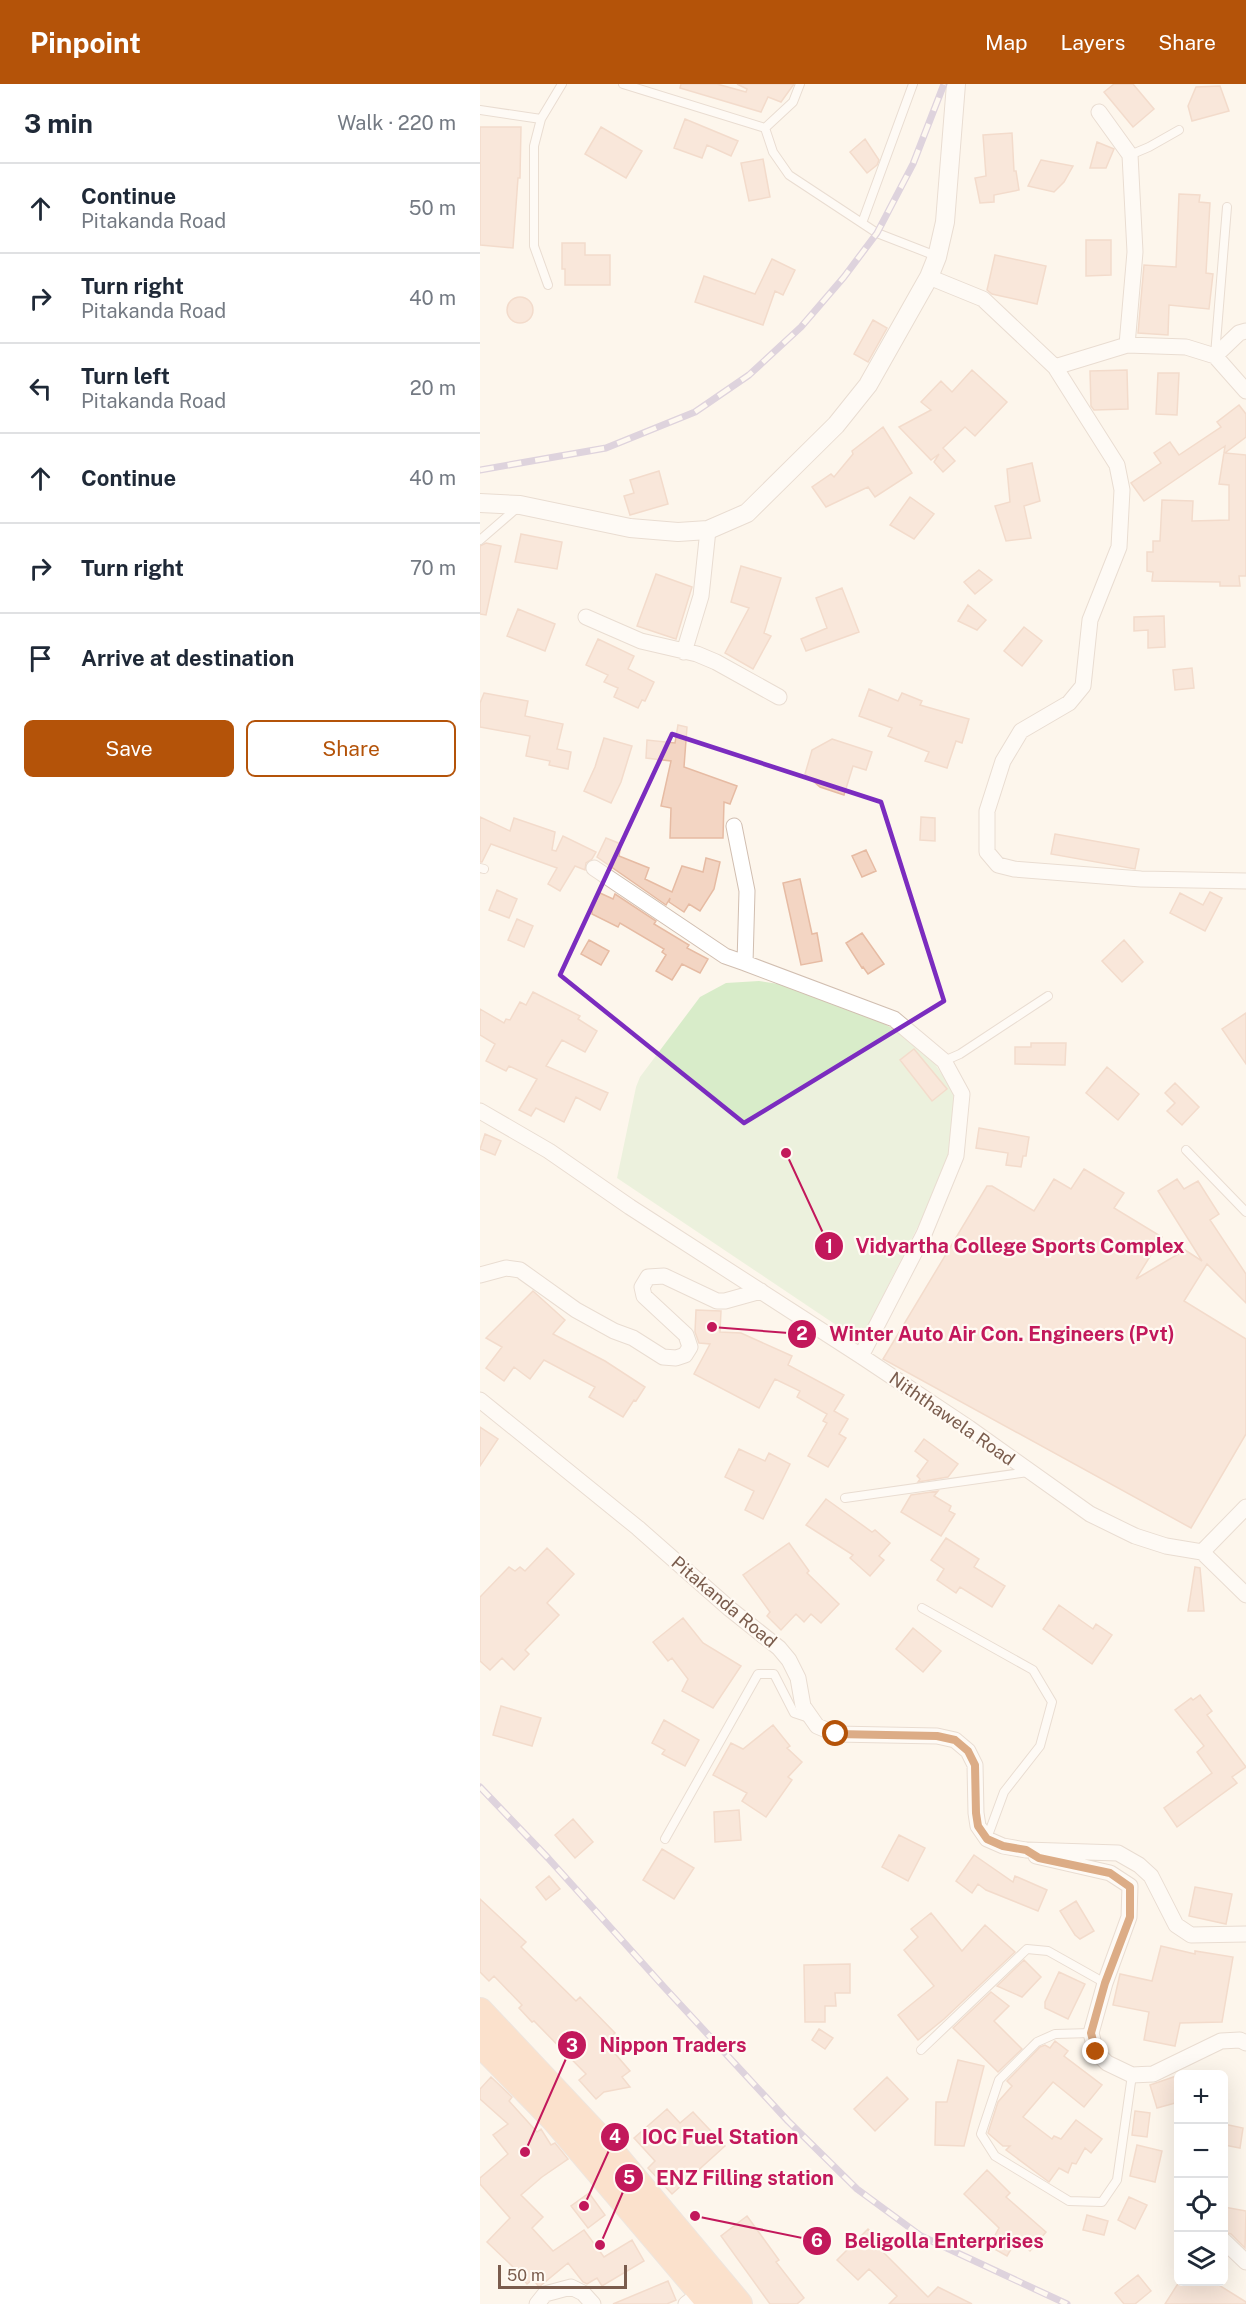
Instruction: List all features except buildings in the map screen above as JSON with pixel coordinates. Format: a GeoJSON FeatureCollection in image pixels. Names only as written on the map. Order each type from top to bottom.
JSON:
{"type":"FeatureCollection","features":[{"type":"Feature","properties":{"kind":"highway"},"geometry":{"type":"LineString","coordinates":[[480,2011],[606,2145],[704,2295]]}},
{"type":"Feature","properties":{"kind":"highway"},"geometry":{"type":"LineString","coordinates":[[480,2043],[555,2120],[704,2295],[740,2304]]}},
{"type":"Feature","properties":{"kind":"street"},"geometry":{"type":"LineString","coordinates":[[480,503],[520,505],[630,528],[678,532],[708,530],[747,513],[836,425],[868,386],[929,277],[937,257],[945,222],[956,84]]}},
{"type":"Feature","properties":{"kind":"street"},"geometry":{"type":"LineString","coordinates":[[1099,112],[1130,155],[1135,252],[1127,345]]}},
{"type":"Feature","properties":{"kind":"street"},"geometry":{"type":"LineString","coordinates":[[929,277],[983,299],[1055,368],[1117,465],[1122,490],[1119,547],[1090,620],[1083,686],[1069,703],[1021,731],[1003,761],[987,811],[987,852],[998,865],[1014,869],[1142,879],[1246,881]]}},
{"type":"Feature","properties":{"kind":"street"},"geometry":{"type":"LineString","coordinates":[[1215,356],[1239,333],[1246,331]]}},
{"type":"Feature","properties":{"kind":"street"},"geometry":{"type":"LineString","coordinates":[[1055,368],[1127,345],[1186,348],[1215,356],[1246,391]]}},
{"type":"Feature","properties":{"kind":"street"},"geometry":{"type":"LineString","coordinates":[[684,652],[701,596],[708,530]]}},
{"type":"Feature","properties":{"kind":"street"},"geometry":{"type":"LineString","coordinates":[[586,617],[641,641],[697,654],[779,697]]}},
{"type":"Feature","properties":{"kind":"street"},"geometry":{"type":"LineString","coordinates":[[734,826],[747,891],[745,963]]}},
{"type":"Feature","properties":{"kind":"street"},"geometry":{"type":"LineString","coordinates":[[594,868],[725,956],[894,1019],[944,1060],[962,1094],[956,1156],[924,1234],[861,1356]]}},
{"type":"Feature","properties":{"kind":"street","name":"Niththawela Road"},"geometry":{"type":"LineString","coordinates":[[480,1111],[549,1151],[630,1208],[861,1356],[969,1428],[1090,1514],[1135,1536],[1166,1546],[1202,1552]]}},
{"type":"Feature","properties":{"kind":"street"},"geometry":{"type":"LineString","coordinates":[[480,1275],[495,1269],[520,1270],[576,1310],[614,1331],[633,1338],[663,1357],[676,1358],[685,1355],[690,1347],[686,1335],[644,1296],[642,1287],[648,1277],[664,1276],[717,1301],[761,1291]]}},
{"type":"Feature","properties":{"kind":"street","name":"Pitakanda Road"},"geometry":{"type":"LineString","coordinates":[[480,1400],[499,1418],[638,1528],[730,1609],[779,1648],[789,1660],[798,1678],[803,1706],[810,1719]]}},
{"type":"Feature","properties":{"kind":"street"},"geometry":{"type":"LineString","coordinates":[[480,1408],[499,1418]]}},
{"type":"Feature","properties":{"kind":"street"},"geometry":{"type":"LineString","coordinates":[[1246,1507],[1202,1552],[1246,1595]]}},
{"type":"Feature","properties":{"kind":"street"},"geometry":{"type":"LineString","coordinates":[[810,1719],[817,1726],[836,1734],[937,1736],[955,1740],[968,1751],[975,1765],[978,1826],[987,1839],[1003,1846],[1026,1850],[1118,1853],[1139,1865],[1151,1876],[1176,1925],[1191,1935],[1246,1934]]}},
{"type":"Feature","properties":{"kind":"street"},"geometry":{"type":"LineString","coordinates":[[1026,1850],[1039,1858],[1110,1873],[1130,1887],[1130,1917],[1105,1983],[1091,2033],[1096,2052],[1107,2063],[1132,2074],[1153,2074],[1221,2041],[1240,2040],[1246,2043]]}},
{"type":"Feature","properties":{"kind":"street"},"geometry":{"type":"LineString","coordinates":[[1228,2245],[1246,2262]]}},
{"type":"Feature","properties":{"kind":"street"},"geometry":{"type":"LineString","coordinates":[[537,2304],[545,2294],[571,2287],[583,2293],[593,2304]]}},
{"type":"Feature","properties":{"kind":"lane"},"geometry":{"type":"LineString","coordinates":[[548,285],[534,246],[534,146],[541,118],[562,84]]}},
{"type":"Feature","properties":{"kind":"lane"},"geometry":{"type":"LineString","coordinates":[[623,84],[765,128]]}},
{"type":"Feature","properties":{"kind":"lane"},"geometry":{"type":"LineString","coordinates":[[765,128],[793,102],[800,84]]}},
{"type":"Feature","properties":{"kind":"lane"},"geometry":{"type":"LineString","coordinates":[[862,223],[914,84]]}},
{"type":"Feature","properties":{"kind":"lane"},"geometry":{"type":"LineString","coordinates":[[480,110],[541,118]]}},
{"type":"Feature","properties":{"kind":"lane"},"geometry":{"type":"LineString","coordinates":[[765,128],[773,152],[789,175],[877,233],[937,257]]}},
{"type":"Feature","properties":{"kind":"lane"},"geometry":{"type":"LineString","coordinates":[[1130,155],[1179,130]]}},
{"type":"Feature","properties":{"kind":"lane"},"geometry":{"type":"LineString","coordinates":[[1215,356],[1227,207]]}},
{"type":"Feature","properties":{"kind":"lane"},"geometry":{"type":"LineString","coordinates":[[480,540],[520,505]]}},
{"type":"Feature","properties":{"kind":"lane"},"geometry":{"type":"LineString","coordinates":[[944,1060],[960,1054],[1048,996]]}},
{"type":"Feature","properties":{"kind":"lane"},"geometry":{"type":"LineString","coordinates":[[1186,1150],[1246,1212]]}},
{"type":"Feature","properties":{"kind":"lane"},"geometry":{"type":"LineString","coordinates":[[845,1498],[1030,1472]]}},
{"type":"Feature","properties":{"kind":"lane"},"geometry":{"type":"LineString","coordinates":[[922,1608],[1033,1670],[1052,1702],[1040,1746],[1004,1792],[987,1839]]}},
{"type":"Feature","properties":{"kind":"lane"},"geometry":{"type":"LineString","coordinates":[[665,1839],[758,1674],[774,1674],[794,1713],[810,1719]]}},
{"type":"Feature","properties":{"kind":"lane"},"geometry":{"type":"LineString","coordinates":[[921,2050],[1027,1949],[1048,1950],[1105,1983]]}},
{"type":"Feature","properties":{"kind":"lane"},"geometry":{"type":"LineString","coordinates":[[1091,2033],[1055,2034],[1037,2042],[999,2080],[981,2134],[995,2156],[1069,2201],[1102,2202],[1117,2180],[1132,2074]]}},
{"type":"Feature","properties":{"kind":"highlighted area"},"geometry":{"type":"Polygon","coordinates":[[[672,734],[881,802],[944,1001],[744,1123],[560,975],[672,734]]]}},
{"type":"Feature","properties":{"kind":"green space"},"geometry":{"type":"Polygon","coordinates":[[[759,981],[792,986],[848,1004],[906,1036],[933,1061],[957,1097],[958,1109],[946,1171],[860,1341],[617,1178],[640,1077],[700,997],[726,983],[759,981]]]}},
{"type":"Feature","properties":{"kind":"railway"},"geometry":{"type":"LineString","coordinates":[[480,470],[606,448],[695,412],[749,375],[801,327],[844,277],[877,233],[913,164],[944,84]]}},
{"type":"Feature","properties":{"kind":"railway"},"geometry":{"type":"LineString","coordinates":[[480,1787],[548,1858],[788,2121],[857,2189],[921,2236],[1067,2304]]}},
{"type":"Feature","properties":{"kind":"place","name":"Vidyartha College Sports Complex"},"geometry":{"type":"Point","coordinates":[786,1153]}},
{"type":"Feature","properties":{"kind":"place","name":"Winter Auto Air Con. Engineers (Pvt)"},"geometry":{"type":"Point","coordinates":[712,1327]}},
{"type":"Feature","properties":{"kind":"place","name":"Nippon Traders"},"geometry":{"type":"Point","coordinates":[525,2152]}},
{"type":"Feature","properties":{"kind":"place","name":"IOC Fuel Station"},"geometry":{"type":"Point","coordinates":[584,2206]}},
{"type":"Feature","properties":{"kind":"place","name":"Beligolla Enterprises"},"geometry":{"type":"Point","coordinates":[695,2216]}},
{"type":"Feature","properties":{"kind":"place","name":"ENZ Filling station"},"geometry":{"type":"Point","coordinates":[600,2245]}},
{"type":"Feature","properties":{"kind":"route"},"geometry":{"type":"LineString","coordinates":[[836,1734],[937,1736],[955,1740],[968,1751],[975,1765],[978,1826],[987,1839],[1003,1846],[1026,1850],[1039,1858],[1110,1873],[1130,1887],[1130,1917],[1105,1983],[1091,2033],[1096,2052]]}}]}
